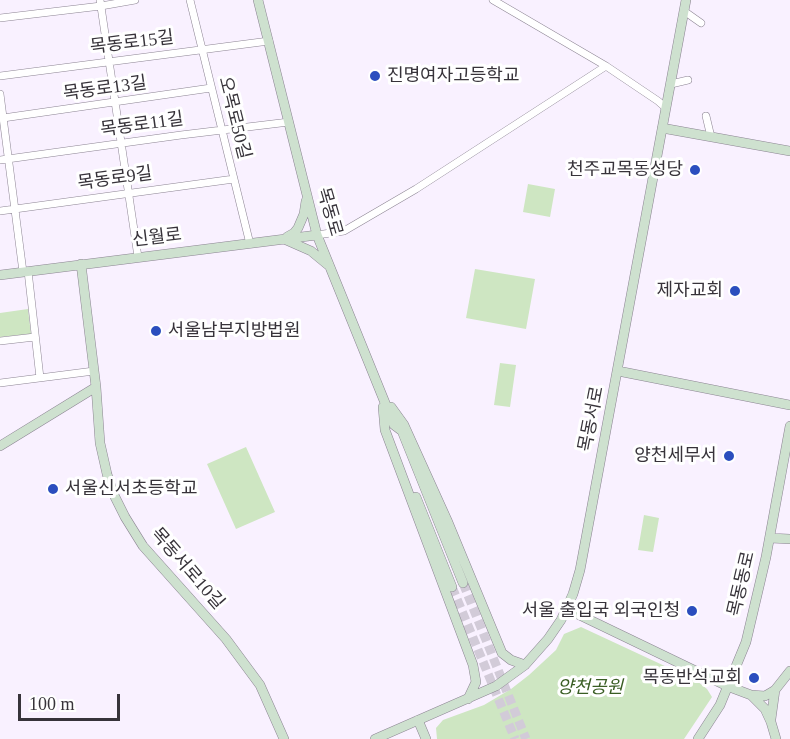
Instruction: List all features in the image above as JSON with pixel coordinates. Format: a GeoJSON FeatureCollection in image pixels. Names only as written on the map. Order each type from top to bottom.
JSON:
{"type":"FeatureCollection","features":[{"type":"Feature","properties":{"kind":"main road","name":"목동로"},"geometry":{"type":"LineString","coordinates":[[258,0],[317,235],[394,425],[402,431],[463,583]]}},
{"type":"Feature","properties":{"kind":"main road","name":"목동서로"},"geometry":{"type":"LineString","coordinates":[[375,739],[496,686],[525,665],[548,639],[567,609],[580,570],[686,0]]}},
{"type":"Feature","properties":{"kind":"main road"},"geometry":{"type":"LineString","coordinates":[[662,128],[790,151]]}},
{"type":"Feature","properties":{"kind":"main road"},"geometry":{"type":"LineString","coordinates":[[284,239],[298,228],[304,214],[307,196]]}},
{"type":"Feature","properties":{"kind":"main road","name":"신월로"},"geometry":{"type":"LineString","coordinates":[[0,275],[317,235]]}},
{"type":"Feature","properties":{"kind":"main road"},"geometry":{"type":"LineString","coordinates":[[284,239],[309,250],[331,268]]}},
{"type":"Feature","properties":{"kind":"main road","name":"목동서로10길"},"geometry":{"type":"LineString","coordinates":[[81,264],[96,387],[100,444],[113,493],[143,546],[226,639],[260,685],[284,739]]}},
{"type":"Feature","properties":{"kind":"main road"},"geometry":{"type":"LineString","coordinates":[[618,371],[790,405]]}},
{"type":"Feature","properties":{"kind":"main road"},"geometry":{"type":"LineString","coordinates":[[0,446],[96,387]]}},
{"type":"Feature","properties":{"kind":"main road"},"geometry":{"type":"LineString","coordinates":[[382,396],[404,425],[447,520],[502,653],[511,660],[525,665]]}},
{"type":"Feature","properties":{"kind":"main road"},"geometry":{"type":"LineString","coordinates":[[382,396],[385,430],[473,665],[476,682],[468,699]]}},
{"type":"Feature","properties":{"kind":"main road","name":"목동로"},"geometry":{"type":"LineString","coordinates":[[394,425],[392,435],[452,587]]}},
{"type":"Feature","properties":{"kind":"main road","name":"목동동로"},"geometry":{"type":"LineString","coordinates":[[698,739],[720,705],[746,642],[770,538],[790,426]]}},
{"type":"Feature","properties":{"kind":"main road"},"geometry":{"type":"LineString","coordinates":[[770,538],[790,539]]}},
{"type":"Feature","properties":{"kind":"main road"},"geometry":{"type":"LineString","coordinates":[[567,609],[727,686],[751,695],[765,696],[775,690],[790,670]]}},
{"type":"Feature","properties":{"kind":"main road"},"geometry":{"type":"LineString","coordinates":[[771,722],[775,690]]}},
{"type":"Feature","properties":{"kind":"main road"},"geometry":{"type":"LineString","coordinates":[[751,695],[765,709],[776,739]]}},
{"type":"Feature","properties":{"kind":"main road"},"geometry":{"type":"LineString","coordinates":[[418,720],[426,739]]}},
{"type":"Feature","properties":{"kind":"street"},"geometry":{"type":"LineString","coordinates":[[0,18],[135,0]]}},
{"type":"Feature","properties":{"kind":"street","name":"오목로50길"},"geometry":{"type":"LineString","coordinates":[[189,0],[250,244]]}},
{"type":"Feature","properties":{"kind":"street"},"geometry":{"type":"LineString","coordinates":[[493,0],[606,66],[666,108]]}},
{"type":"Feature","properties":{"kind":"street"},"geometry":{"type":"LineString","coordinates":[[101,3],[138,257]]}},
{"type":"Feature","properties":{"kind":"street"},"geometry":{"type":"LineString","coordinates":[[684,10],[701,23]]}},
{"type":"Feature","properties":{"kind":"street","name":"목동로15길"},"geometry":{"type":"LineString","coordinates":[[0,76],[269,41]]}},
{"type":"Feature","properties":{"kind":"street"},"geometry":{"type":"LineString","coordinates":[[317,235],[344,231],[416,189],[606,66]]}},
{"type":"Feature","properties":{"kind":"street"},"geometry":{"type":"LineString","coordinates":[[670,84],[688,80]]}},
{"type":"Feature","properties":{"kind":"street","name":"목동로13길"},"geometry":{"type":"LineString","coordinates":[[3,118],[211,88]]}},
{"type":"Feature","properties":{"kind":"street"},"geometry":{"type":"LineString","coordinates":[[0,94],[40,378]]}},
{"type":"Feature","properties":{"kind":"street"},"geometry":{"type":"LineString","coordinates":[[706,116],[711,137]]}},
{"type":"Feature","properties":{"kind":"street","name":"목동로11길"},"geometry":{"type":"LineString","coordinates":[[0,160],[289,122]]}},
{"type":"Feature","properties":{"kind":"street","name":"목동로9길"},"geometry":{"type":"LineString","coordinates":[[0,211],[234,179]]}},
{"type":"Feature","properties":{"kind":"street"},"geometry":{"type":"LineString","coordinates":[[0,341],[35,337]]}},
{"type":"Feature","properties":{"kind":"street"},"geometry":{"type":"LineString","coordinates":[[0,383],[94,371]]}},
{"type":"Feature","properties":{"kind":"green space"},"geometry":{"type":"Polygon","coordinates":[[[528,184],[555,189],[550,217],[523,212],[528,184]]]}},
{"type":"Feature","properties":{"kind":"green space"},"geometry":{"type":"Polygon","coordinates":[[[475,269],[535,279],[526,329],[466,318],[475,269]]]}},
{"type":"Feature","properties":{"kind":"green space"},"geometry":{"type":"Polygon","coordinates":[[[28,309],[31,334],[0,337],[0,313],[28,309]]]}},
{"type":"Feature","properties":{"kind":"green space"},"geometry":{"type":"Polygon","coordinates":[[[500,363],[516,365],[510,407],[494,405],[500,363]]]}},
{"type":"Feature","properties":{"kind":"green space"},"geometry":{"type":"Polygon","coordinates":[[[246,447],[275,512],[236,529],[207,464],[246,447]]]}},
{"type":"Feature","properties":{"kind":"green space"},"geometry":{"type":"Polygon","coordinates":[[[644,515],[659,518],[653,552],[638,550],[644,515]]]}},
{"type":"Feature","properties":{"kind":"green space","name":"양천공원"},"geometry":{"type":"Polygon","coordinates":[[[581,627],[697,681],[707,689],[712,697],[684,739],[437,739],[436,728],[443,720],[484,705],[511,689],[556,650],[564,634],[581,627]]]}},
{"type":"Feature","properties":{"kind":"tunnel"},"geometry":{"type":"LineString","coordinates":[[463,583],[526,739]]}},
{"type":"Feature","properties":{"kind":"tunnel"},"geometry":{"type":"LineString","coordinates":[[452,587],[515,739]]}},
{"type":"Feature","properties":{"kind":"place","name":"진명여자고등학교"},"geometry":{"type":"Point","coordinates":[375,76]}},
{"type":"Feature","properties":{"kind":"place","name":"천주교목동성당"},"geometry":{"type":"Point","coordinates":[695,170]}},
{"type":"Feature","properties":{"kind":"place","name":"제자교회"},"geometry":{"type":"Point","coordinates":[735,291]}},
{"type":"Feature","properties":{"kind":"place","name":"서울남부지방법원"},"geometry":{"type":"Point","coordinates":[156,331]}},
{"type":"Feature","properties":{"kind":"place","name":"양천세무서"},"geometry":{"type":"Point","coordinates":[729,456]}},
{"type":"Feature","properties":{"kind":"place","name":"서울신서초등학교"},"geometry":{"type":"Point","coordinates":[53,489]}},
{"type":"Feature","properties":{"kind":"place","name":"서울 출입국 외국인청"},"geometry":{"type":"Point","coordinates":[692,611]}},
{"type":"Feature","properties":{"kind":"place","name":"목동반석교회"},"geometry":{"type":"Point","coordinates":[754,678]}}]}
